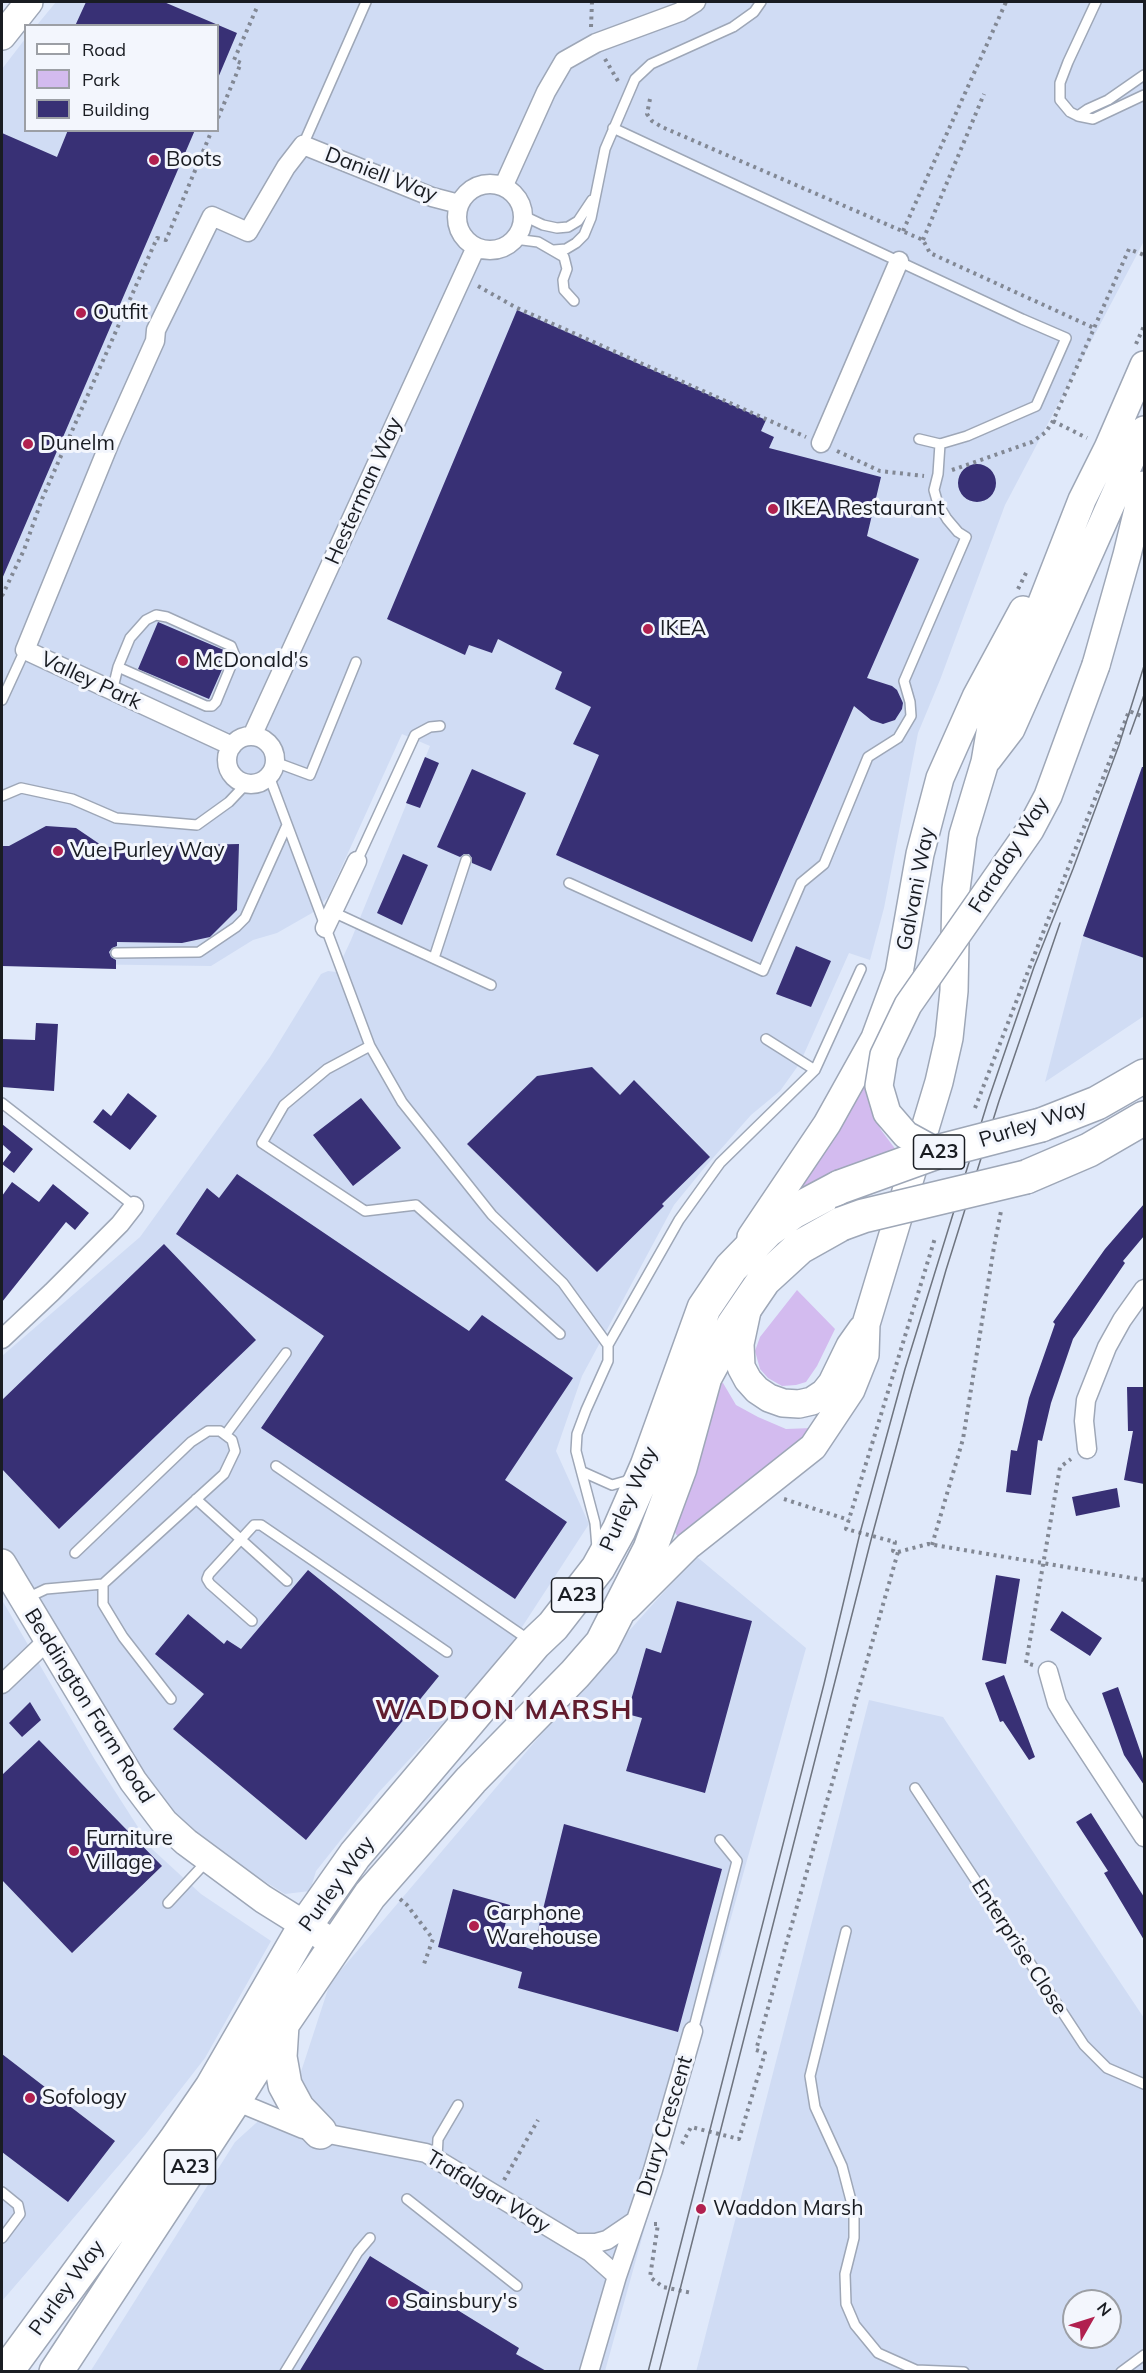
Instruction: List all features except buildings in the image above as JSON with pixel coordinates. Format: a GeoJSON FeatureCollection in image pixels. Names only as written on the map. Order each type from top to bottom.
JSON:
{"type":"FeatureCollection","features":[{"type":"Feature","properties":{"kind":"highway","name":"Purley Way"},"geometry":{"type":"LineString","coordinates":[[56,2372],[223,2094],[305,1926],[367,1839],[534,1644],[554,1626],[598,1568],[620,1530],[647,1466],[694,1330],[704,1308],[730,1268],[768,1231],[793,1212],[840,1187],[937,1152],[1041,1125],[1097,1103],[1144,1076]]}},
{"type":"Feature","properties":{"kind":"highway","name":"Purley Way"},"geometry":{"type":"LineString","coordinates":[[6,2372],[175,2141],[223,2094],[283,2023],[335,1944],[387,1875],[471,1780],[575,1674],[602,1643],[650,1549],[680,1468],[705,1377],[752,1294],[764,1280],[800,1247],[841,1224],[871,1214],[1026,1177],[1089,1150],[1144,1118]]}},
{"type":"Feature","properties":{"kind":"highway"},"geometry":{"type":"LineString","coordinates":[[283,2023],[280,2057],[285,2085],[298,2109],[320,2132]]}},
{"type":"Feature","properties":{"kind":"street"},"geometry":{"type":"LineString","coordinates":[[2,36],[29,2]]}},
{"type":"Feature","properties":{"kind":"street"},"geometry":{"type":"LineString","coordinates":[[504,186],[546,92],[564,61],[596,43],[680,12],[696,2]]}},
{"type":"Feature","properties":{"kind":"street","name":"Daniell Way"},"geometry":{"type":"LineString","coordinates":[[303,145],[432,197],[459,204]]}},
{"type":"Feature","properties":{"kind":"street","name":"Valley Park"},"geometry":{"type":"LineString","coordinates":[[232,746],[25,650],[154,341],[156,330],[212,216],[248,232],[286,167],[303,145]]}},
{"type":"Feature","properties":{"kind":"street"},"geometry":{"type":"LineString","coordinates":[[492,183],[504,186],[519,199],[524,216],[522,228],[506,247],[494,250],[476,247],[463,238],[457,222],[459,204],[466,192],[476,186],[492,183]]}},
{"type":"Feature","properties":{"kind":"street","name":"Hesterman Way"},"geometry":{"type":"LineString","coordinates":[[252,736],[476,247]]}},
{"type":"Feature","properties":{"kind":"street"},"geometry":{"type":"LineString","coordinates":[[821,443],[899,261]]}},
{"type":"Feature","properties":{"kind":"street"},"geometry":{"type":"LineString","coordinates":[[613,1622],[688,1546],[813,1447],[851,1390],[865,1355],[866,1323],[939,1082],[949,1038],[954,991],[956,889],[963,836],[985,762],[991,726],[1082,500],[1108,448],[1144,365]]}},
{"type":"Feature","properties":{"kind":"street"},"geometry":{"type":"LineString","coordinates":[[985,762],[1011,729],[1144,430]]}},
{"type":"Feature","properties":{"kind":"street","name":"Faraday Way"},"geometry":{"type":"LineString","coordinates":[[937,1152],[906,1135],[887,1113],[879,1086],[885,1055],[908,1005],[1030,830],[1048,796],[1096,665],[1144,485]]}},
{"type":"Feature","properties":{"kind":"street","name":"Galvani Way"},"geometry":{"type":"LineString","coordinates":[[730,1268],[827,1124],[875,1038],[899,972],[921,854],[940,778],[976,697],[1082,500]]}},
{"type":"Feature","properties":{"kind":"street"},"geometry":{"type":"LineString","coordinates":[[244,737],[260,738],[271,747],[272,769],[255,783],[247,783],[234,776],[228,764],[229,751],[232,746],[244,737]]}},
{"type":"Feature","properties":{"kind":"street"},"geometry":{"type":"LineString","coordinates":[[329,920],[357,861]]}},
{"type":"Feature","properties":{"kind":"street"},"geometry":{"type":"LineString","coordinates":[[2,1340],[61,1284],[120,1224],[134,1206]]}},
{"type":"Feature","properties":{"kind":"street"},"geometry":{"type":"LineString","coordinates":[[1087,1449],[1084,1421],[1086,1400],[1107,1347],[1122,1320],[1144,1289]]}},
{"type":"Feature","properties":{"kind":"street"},"geometry":{"type":"LineString","coordinates":[[752,1294],[740,1344],[741,1367],[757,1390],[783,1403],[799,1404],[812,1401],[824,1394],[850,1346],[866,1323]]}},
{"type":"Feature","properties":{"kind":"street","name":"Beddington Farm Road"},"geometry":{"type":"LineString","coordinates":[[2,1563],[133,1781],[164,1822],[208,1859],[335,1944]]}},
{"type":"Feature","properties":{"kind":"street"},"geometry":{"type":"LineString","coordinates":[[2,1684],[47,1641]]}},
{"type":"Feature","properties":{"kind":"street"},"geometry":{"type":"LineString","coordinates":[[1048,1671],[1057,1702],[1066,1718],[1144,1837]]}},
{"type":"Feature","properties":{"kind":"street","name":"Drury Crescent"},"geometry":{"type":"LineString","coordinates":[[589,2372],[617,2276],[654,2169],[693,2031]]}},
{"type":"Feature","properties":{"kind":"street","name":"Trafalgar Way"},"geometry":{"type":"LineString","coordinates":[[223,2094],[303,2129],[426,2153],[600,2259],[617,2276]]}},
{"type":"Feature","properties":{"kind":"street","name":"Drury Crescent"},"geometry":{"type":"LineString","coordinates":[[575,2243],[607,2240],[635,2221]]}},
{"type":"Feature","properties":{"kind":"lane"},"geometry":{"type":"LineString","coordinates":[[303,145],[366,2]]}},
{"type":"Feature","properties":{"kind":"lane"},"geometry":{"type":"LineString","coordinates":[[554,250],[567,249],[584,234],[591,218],[605,149],[612,128],[635,79],[651,64],[733,27],[754,12],[761,2]]}},
{"type":"Feature","properties":{"kind":"lane"},"geometry":{"type":"LineString","coordinates":[[1096,2],[1060,83],[1060,100],[1070,112],[1094,119],[1144,95]]}},
{"type":"Feature","properties":{"kind":"lane"},"geometry":{"type":"LineString","coordinates":[[1078,116],[1108,100],[1144,75]]}},
{"type":"Feature","properties":{"kind":"lane"},"geometry":{"type":"LineString","coordinates":[[612,128],[1066,338],[1036,406],[967,436],[940,444],[919,439]]}},
{"type":"Feature","properties":{"kind":"lane"},"geometry":{"type":"LineString","coordinates":[[524,216],[543,225],[557,228],[568,227],[578,221],[595,195]]}},
{"type":"Feature","properties":{"kind":"lane"},"geometry":{"type":"LineString","coordinates":[[515,239],[538,242],[564,258],[567,269],[563,280],[564,290],[574,301]]}},
{"type":"Feature","properties":{"kind":"lane"},"geometry":{"type":"LineString","coordinates":[[569,883],[763,971],[801,883],[824,864],[868,757],[898,738],[911,716],[904,681],[966,537],[958,532],[938,504],[934,490],[938,474],[940,444]]}},
{"type":"Feature","properties":{"kind":"lane"},"geometry":{"type":"LineString","coordinates":[[112,692],[118,667],[130,638],[138,627],[156,615],[167,617],[231,646],[236,656],[216,702],[206,706],[118,667]]}},
{"type":"Feature","properties":{"kind":"lane"},"geometry":{"type":"LineString","coordinates":[[2,700],[25,650]]}},
{"type":"Feature","properties":{"kind":"lane"},"geometry":{"type":"LineString","coordinates":[[356,662],[310,775],[272,769],[287,825],[329,920],[370,1046],[402,1102],[492,1215],[563,1283],[609,1345]]}},
{"type":"Feature","properties":{"kind":"lane"},"geometry":{"type":"LineString","coordinates":[[357,861],[415,735],[430,727],[440,726]]}},
{"type":"Feature","properties":{"kind":"lane"},"geometry":{"type":"LineString","coordinates":[[2,796],[21,788],[72,799],[116,818],[197,825],[229,802],[247,783]]}},
{"type":"Feature","properties":{"kind":"lane"},"geometry":{"type":"LineString","coordinates":[[116,953],[199,952],[245,918],[287,825]]}},
{"type":"Feature","properties":{"kind":"lane"},"geometry":{"type":"LineString","coordinates":[[434,958],[466,860]]}},
{"type":"Feature","properties":{"kind":"lane"},"geometry":{"type":"LineString","coordinates":[[329,920],[434,958],[491,985]]}},
{"type":"Feature","properties":{"kind":"lane"},"geometry":{"type":"LineString","coordinates":[[598,1568],[595,1523],[576,1451],[577,1434],[608,1361],[609,1345],[679,1220],[720,1163],[815,1070],[861,969]]}},
{"type":"Feature","properties":{"kind":"lane"},"geometry":{"type":"LineString","coordinates":[[766,1039],[815,1070]]}},
{"type":"Feature","properties":{"kind":"lane"},"geometry":{"type":"LineString","coordinates":[[370,1046],[327,1069],[284,1105],[262,1143],[365,1210],[416,1204],[560,1334]]}},
{"type":"Feature","properties":{"kind":"lane"},"geometry":{"type":"LineString","coordinates":[[2,1103],[134,1206]]}},
{"type":"Feature","properties":{"kind":"lane"},"geometry":{"type":"LineString","coordinates":[[226,1434],[286,1353]]}},
{"type":"Feature","properties":{"kind":"lane"},"geometry":{"type":"LineString","coordinates":[[23,1600],[46,1589],[103,1584],[224,1474],[235,1451],[232,1440],[220,1431],[208,1431],[191,1442],[75,1553]]}},
{"type":"Feature","properties":{"kind":"lane"},"geometry":{"type":"LineString","coordinates":[[276,1466],[534,1644]]}},
{"type":"Feature","properties":{"kind":"lane"},"geometry":{"type":"LineString","coordinates":[[583,1472],[612,1485],[626,1481],[647,1466]]}},
{"type":"Feature","properties":{"kind":"lane"},"geometry":{"type":"LineString","coordinates":[[196,1499],[287,1581]]}},
{"type":"Feature","properties":{"kind":"lane"},"geometry":{"type":"LineString","coordinates":[[252,1621],[207,1579],[254,1525],[261,1525],[447,1652]]}},
{"type":"Feature","properties":{"kind":"lane"},"geometry":{"type":"LineString","coordinates":[[103,1584],[103,1604],[123,1637],[171,1699]]}},
{"type":"Feature","properties":{"kind":"lane","name":"Enterprise Close"},"geometry":{"type":"LineString","coordinates":[[915,1788],[1083,2045],[1107,2068],[1144,2084]]}},
{"type":"Feature","properties":{"kind":"lane"},"geometry":{"type":"LineString","coordinates":[[693,2031],[737,1861],[720,1840]]}},
{"type":"Feature","properties":{"kind":"lane"},"geometry":{"type":"LineString","coordinates":[[168,1903],[208,1859]]}},
{"type":"Feature","properties":{"kind":"lane"},"geometry":{"type":"LineString","coordinates":[[846,1931],[810,2076],[815,2107],[842,2166],[854,2212],[854,2238],[845,2274],[846,2304],[855,2325],[878,2353],[916,2370],[964,2372]]}},
{"type":"Feature","properties":{"kind":"lane"},"geometry":{"type":"LineString","coordinates":[[436,2158],[438,2139],[458,2105]]}},
{"type":"Feature","properties":{"kind":"lane"},"geometry":{"type":"LineString","coordinates":[[2,2192],[20,2209],[20,2214],[2,2238]]}},
{"type":"Feature","properties":{"kind":"lane"},"geometry":{"type":"LineString","coordinates":[[407,2199],[517,2286]]}},
{"type":"Feature","properties":{"kind":"lane"},"geometry":{"type":"LineString","coordinates":[[285,2372],[358,2252],[370,2238]]}},
{"type":"Feature","properties":{"kind":"lane"},"geometry":{"type":"LineString","coordinates":[[1121,2372],[1144,2355]]}},
{"type":"Feature","properties":{"kind":"path"},"geometry":{"type":"LineString","coordinates":[[903,231],[1006,2]]}},
{"type":"Feature","properties":{"kind":"path"},"geometry":{"type":"LineString","coordinates":[[219,116],[241,63],[234,60],[258,5]]}},
{"type":"Feature","properties":{"kind":"path"},"geometry":{"type":"LineString","coordinates":[[923,240],[984,93]]}},
{"type":"Feature","properties":{"kind":"path"},"geometry":{"type":"LineString","coordinates":[[650,99],[647,114],[652,122],[923,240],[930,253],[1094,328]]}},
{"type":"Feature","properties":{"kind":"path"},"geometry":{"type":"LineString","coordinates":[[2,596],[24,550],[42,499],[157,238],[166,240],[211,132]]}},
{"type":"Feature","properties":{"kind":"path"},"geometry":{"type":"LineString","coordinates":[[461,279],[493,293],[515,307],[821,443]]}},
{"type":"Feature","properties":{"kind":"path"},"geometry":{"type":"LineString","coordinates":[[1053,421],[1108,448]]}},
{"type":"Feature","properties":{"kind":"path"},"geometry":{"type":"LineString","coordinates":[[975,1108],[1129,711],[1144,717]]}},
{"type":"Feature","properties":{"kind":"path"},"geometry":{"type":"LineString","coordinates":[[932,1545],[963,1439],[1001,1210]]}},
{"type":"Feature","properties":{"kind":"path"},"geometry":{"type":"LineString","coordinates":[[897,1552],[893,1551],[896,1542],[846,1529],[935,1238]]}},
{"type":"Feature","properties":{"kind":"path"},"geometry":{"type":"LineString","coordinates":[[1048,1671],[1026,1663],[1060,1467],[1087,1449]]}},
{"type":"Feature","properties":{"kind":"path"},"geometry":{"type":"LineString","coordinates":[[759,1491],[849,1520]]}},
{"type":"Feature","properties":{"kind":"path"},"geometry":{"type":"LineString","coordinates":[[897,1552],[928,1544],[1144,1580]]}},
{"type":"Feature","properties":{"kind":"path"},"geometry":{"type":"LineString","coordinates":[[681,2145],[691,2127],[739,2139],[765,2053],[756,2050],[897,1552]]}},
{"type":"Feature","properties":{"kind":"path"},"geometry":{"type":"LineString","coordinates":[[392,1902],[397,1897],[407,1905],[433,1939],[424,1964]]}},
{"type":"Feature","properties":{"kind":"path"},"geometry":{"type":"LineString","coordinates":[[509,2184],[503,2181],[538,2120]]}},
{"type":"Feature","properties":{"kind":"path"},"geometry":{"type":"LineString","coordinates":[[635,2221],[658,2224],[650,2277],[663,2287],[692,2293]]}},
{"type":"Feature","properties":{"kind":"shaded area"},"geometry":{"type":"Polygon","coordinates":[[[56,2],[1144,2],[1144,241],[1005,505],[918,733],[884,908],[870,960],[849,953],[800,1063],[780,1091],[751,1115],[674,1205],[582,1376],[556,1451],[589,1524],[498,1664],[379,1792],[316,1871],[310,1891],[285,1894],[227,1858],[176,1818],[132,1771],[2,1549],[2,1356],[140,1237],[270,1057],[321,974],[328,971],[336,972],[430,746],[402,734],[328,897],[312,913],[277,933],[253,940],[211,966],[2,963],[2,69],[24,40],[24,132],[219,132],[219,24],[38,24],[56,2]]]}},
{"type":"Feature","properties":{"kind":"shaded area"},"geometry":{"type":"Polygon","coordinates":[[[1144,763],[1144,1016],[1045,1082],[1083,936],[1144,763]]]}},
{"type":"Feature","properties":{"kind":"shaded area"},"geometry":{"type":"Polygon","coordinates":[[[696,1556],[806,1648],[605,2371],[90,2372],[235,2142],[296,2087],[330,1983],[628,1632],[696,1556]]]}},
{"type":"Feature","properties":{"kind":"shaded area"},"geometry":{"type":"Polygon","coordinates":[[[2,1600],[95,1760],[152,1849],[201,1894],[271,1941],[205,2058],[145,2135],[2,2301],[2,1600]]]}},
{"type":"Feature","properties":{"kind":"shaded area"},"geometry":{"type":"Polygon","coordinates":[[[869,1700],[943,1717],[1144,2018],[1144,2371],[696,2372],[869,1700]]]}},
{"type":"Feature","properties":{"kind":"green space"},"geometry":{"type":"Polygon","coordinates":[[[874,1060],[874,1115],[881,1130],[896,1150],[797,1191],[874,1060]]]}},
{"type":"Feature","properties":{"kind":"green space"},"geometry":{"type":"Polygon","coordinates":[[[797,1290],[835,1329],[817,1366],[806,1382],[782,1386],[768,1378],[760,1369],[755,1351],[760,1337],[797,1290]]]}},
{"type":"Feature","properties":{"kind":"green space"},"geometry":{"type":"Polygon","coordinates":[[[723,1383],[736,1405],[758,1417],[786,1429],[812,1428],[803,1440],[678,1537],[671,1527],[716,1384],[723,1383]]]}},
{"type":"Feature","properties":{"kind":"tram line"},"geometry":{"type":"LineString","coordinates":[[648,2372],[824,1684],[860,1533],[905,1369],[988,1101],[1034,967],[1119,745],[1144,666]]}},
{"type":"Feature","properties":{"kind":"tram line"},"geometry":{"type":"LineString","coordinates":[[1130,734],[1144,695]]}},
{"type":"Feature","properties":{"kind":"tram line"},"geometry":{"type":"LineString","coordinates":[[659,2372],[872,1536],[911,1392],[946,1270],[999,1101],[1060,923]]}},
{"type":"Feature","properties":{"kind":"place","name":"Boots"},"geometry":{"type":"Point","coordinates":[154,160]}},
{"type":"Feature","properties":{"kind":"place","name":"Outfit"},"geometry":{"type":"Point","coordinates":[81,313]}},
{"type":"Feature","properties":{"kind":"place","name":"Dunelm"},"geometry":{"type":"Point","coordinates":[28,444]}},
{"type":"Feature","properties":{"kind":"place","name":"IKEA Restaurant"},"geometry":{"type":"Point","coordinates":[773,509]}},
{"type":"Feature","properties":{"kind":"place","name":"IKEA"},"geometry":{"type":"Point","coordinates":[648,629]}},
{"type":"Feature","properties":{"kind":"place","name":"McDonald's"},"geometry":{"type":"Point","coordinates":[183,661]}},
{"type":"Feature","properties":{"kind":"place","name":"Vue Purley Way"},"geometry":{"type":"Point","coordinates":[58,851]}},
{"type":"Feature","properties":{"kind":"place","name":"Furniture Village"},"geometry":{"type":"Point","coordinates":[74,1851]}},
{"type":"Feature","properties":{"kind":"place","name":"Carphone Warehouse"},"geometry":{"type":"Point","coordinates":[474,1926]}},
{"type":"Feature","properties":{"kind":"place","name":"Sofology"},"geometry":{"type":"Point","coordinates":[30,2098]}},
{"type":"Feature","properties":{"kind":"place","name":"Waddon Marsh"},"geometry":{"type":"Point","coordinates":[701,2209]}},
{"type":"Feature","properties":{"kind":"place","name":"Sainsbury's"},"geometry":{"type":"Point","coordinates":[393,2302]}},
{"type":"Feature","properties":{"kind":"district","name":"WADDON MARSH"},"geometry":{"type":"Point","coordinates":[504,1711]}}]}
